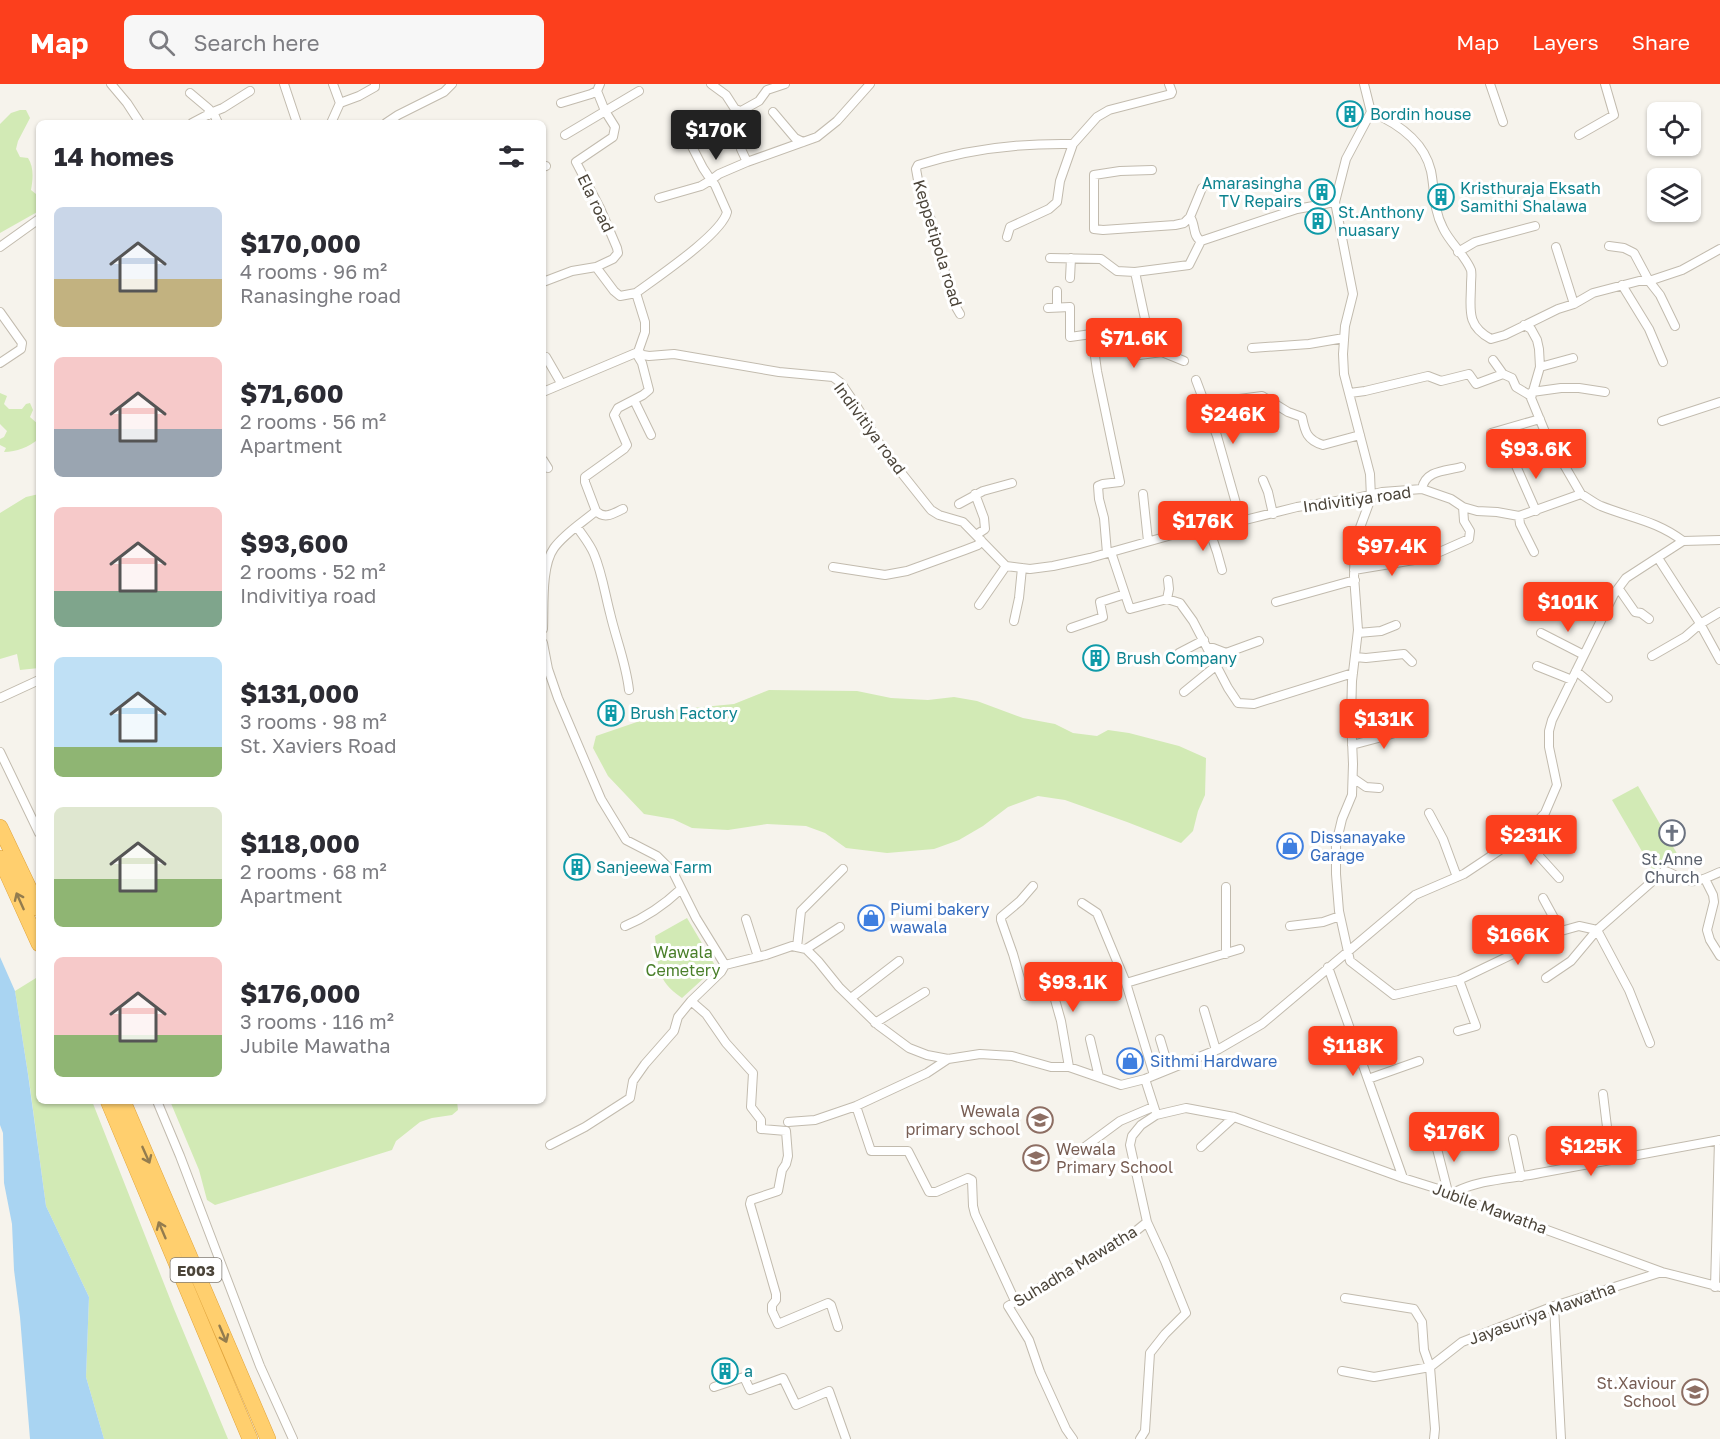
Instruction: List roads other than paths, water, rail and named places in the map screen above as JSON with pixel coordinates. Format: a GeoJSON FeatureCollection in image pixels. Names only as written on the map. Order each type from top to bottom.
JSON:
{"type":"FeatureCollection","features":[{"type":"Feature","properties":{"kind":"highway"},"geometry":{"type":"LineString","coordinates":[[0,826],[36,903]]}},
{"type":"Feature","properties":{"kind":"highway"},"geometry":{"type":"LineString","coordinates":[[0,858],[36,937]]}},
{"type":"Feature","properties":{"kind":"highway","name":"E003"},"geometry":{"type":"LineString","coordinates":[[109,1104],[250,1439]]}},
{"type":"Feature","properties":{"kind":"highway","name":"E003"},"geometry":{"type":"LineString","coordinates":[[124,1104],[268,1439]]}},
{"type":"Feature","properties":{"kind":"street"},"geometry":{"type":"LineString","coordinates":[[111,84],[138,120]]}},
{"type":"Feature","properties":{"kind":"street"},"geometry":{"type":"LineString","coordinates":[[284,84],[296,120]]}},
{"type":"Feature","properties":{"kind":"street"},"geometry":{"type":"LineString","coordinates":[[332,120],[340,103],[333,84]]}},
{"type":"Feature","properties":{"kind":"street"},"geometry":{"type":"LineString","coordinates":[[340,103],[359,96],[375,87],[375,84]]}},
{"type":"Feature","properties":{"kind":"street"},"geometry":{"type":"LineString","coordinates":[[390,120],[444,92],[452,84]]}},
{"type":"Feature","properties":{"kind":"street"},"geometry":{"type":"LineString","coordinates":[[711,84],[726,95],[735,109],[741,149],[747,162]]}},
{"type":"Feature","properties":{"kind":"street"},"geometry":{"type":"LineString","coordinates":[[735,109],[741,111],[759,101],[767,87],[784,84]]}},
{"type":"Feature","properties":{"kind":"street"},"geometry":{"type":"LineString","coordinates":[[659,198],[701,186],[719,174],[747,162],[817,137],[870,84]]}},
{"type":"Feature","properties":{"kind":"street"},"geometry":{"type":"LineString","coordinates":[[1007,237],[1010,227],[1049,209],[1057,202],[1060,181],[1073,144],[1097,117],[1127,104],[1171,94],[1169,84]]}},
{"type":"Feature","properties":{"kind":"street"},"geometry":{"type":"LineString","coordinates":[[1364,84],[1371,112],[1346,159],[1335,202],[1353,294],[1344,326],[1344,374],[1370,474],[1371,498],[1355,541],[1354,580],[1358,633],[1351,717],[1352,795],[1342,819],[1336,844],[1340,916],[1350,961],[1394,995],[1459,980],[1561,931],[1579,926],[1597,930],[1629,990],[1650,1043]]}},
{"type":"Feature","properties":{"kind":"street"},"geometry":{"type":"LineString","coordinates":[[1490,84],[1503,122]]}},
{"type":"Feature","properties":{"kind":"street"},"geometry":{"type":"LineString","coordinates":[[1579,135],[1614,115],[1605,84]]}},
{"type":"Feature","properties":{"kind":"street"},"geometry":{"type":"LineString","coordinates":[[561,103],[591,94],[598,87],[605,111]]}},
{"type":"Feature","properties":{"kind":"street"},"geometry":{"type":"LineString","coordinates":[[198,120],[250,91]]}},
{"type":"Feature","properties":{"kind":"street"},"geometry":{"type":"LineString","coordinates":[[566,135],[639,91]]}},
{"type":"Feature","properties":{"kind":"street"},"geometry":{"type":"LineString","coordinates":[[190,93],[209,109],[216,120]]}},
{"type":"Feature","properties":{"kind":"street","name":"Ela road"},"geometry":{"type":"LineString","coordinates":[[596,267],[613,259],[618,253],[600,208],[576,162],[613,137],[615,127],[605,111]]}},
{"type":"Feature","properties":{"kind":"street"},"geometry":{"type":"LineString","coordinates":[[773,112],[795,138],[802,142]]}},
{"type":"Feature","properties":{"kind":"street"},"geometry":{"type":"LineString","coordinates":[[1371,112],[1406,131],[1425,156],[1431,169],[1435,207],[1443,229],[1471,271],[1470,313],[1479,332],[1491,339],[1574,304],[1593,293],[1639,280],[1649,281],[1682,270],[1720,249]]}},
{"type":"Feature","properties":{"kind":"street"},"geometry":{"type":"LineString","coordinates":[[546,281],[572,271],[596,267],[620,296],[636,293],[715,231],[727,212],[715,185],[703,168],[684,131]]}},
{"type":"Feature","properties":{"kind":"street","name":"Keppetipola road"},"geometry":{"type":"LineString","coordinates":[[960,314],[953,302],[916,174],[918,165],[1011,146],[1073,144]]}},
{"type":"Feature","properties":{"kind":"street"},"geometry":{"type":"LineString","coordinates":[[1152,170],[1094,175],[1094,229],[1161,227],[1184,223],[1190,217],[1202,188]]}},
{"type":"Feature","properties":{"kind":"street"},"geometry":{"type":"LineString","coordinates":[[1050,258],[1101,259],[1118,271],[1136,272],[1189,265],[1202,241],[1297,209],[1335,202]]}},
{"type":"Feature","properties":{"kind":"street"},"geometry":{"type":"LineString","coordinates":[[1190,217],[1193,220],[1198,240],[1202,241]]}},
{"type":"Feature","properties":{"kind":"street"},"geometry":{"type":"LineString","coordinates":[[0,247],[36,221]]}},
{"type":"Feature","properties":{"kind":"street"},"geometry":{"type":"LineString","coordinates":[[1458,252],[1475,242],[1535,226]]}},
{"type":"Feature","properties":{"kind":"street"},"geometry":{"type":"LineString","coordinates":[[1609,246],[1624,248],[1634,253],[1649,281],[1660,295],[1675,326]]}},
{"type":"Feature","properties":{"kind":"street"},"geometry":{"type":"LineString","coordinates":[[1556,247],[1574,304]]}},
{"type":"Feature","properties":{"kind":"street"},"geometry":{"type":"LineString","coordinates":[[1070,278],[1071,258]]}},
{"type":"Feature","properties":{"kind":"street"},"geometry":{"type":"LineString","coordinates":[[1057,291],[1052,307],[1070,307],[1070,337],[1141,327],[1145,319],[1136,272]]}},
{"type":"Feature","properties":{"kind":"street"},"geometry":{"type":"LineString","coordinates":[[1622,285],[1649,329],[1663,362]]}},
{"type":"Feature","properties":{"kind":"street"},"geometry":{"type":"LineString","coordinates":[[623,508],[608,516],[600,515],[596,511],[585,477],[627,445],[614,415],[618,408],[649,390],[637,352],[645,332],[645,322],[636,293]]}},
{"type":"Feature","properties":{"kind":"street"},"geometry":{"type":"LineString","coordinates":[[0,312],[22,343],[21,349],[12,357],[1,360]]}},
{"type":"Feature","properties":{"kind":"street"},"geometry":{"type":"LineString","coordinates":[[1524,325],[1531,329],[1537,340],[1540,367],[1531,398],[1558,456],[1581,494],[1599,505],[1649,521],[1670,531],[1683,541]]}},
{"type":"Feature","properties":{"kind":"street"},"geometry":{"type":"LineString","coordinates":[[1122,330],[1132,356],[1162,352],[1184,361]]}},
{"type":"Feature","properties":{"kind":"street"},"geometry":{"type":"LineString","coordinates":[[1092,334],[1097,371],[1120,482],[1098,486],[1109,552],[1130,609],[1167,599],[1180,603],[1193,621],[1238,703],[1254,704],[1353,673]]}},
{"type":"Feature","properties":{"kind":"street"},"geometry":{"type":"LineString","coordinates":[[1252,348],[1309,344],[1344,338]]}},
{"type":"Feature","properties":{"kind":"street","name":"Indivitiya road"},"geometry":{"type":"LineString","coordinates":[[546,391],[637,352],[650,356],[674,354],[779,372],[833,377],[841,383],[884,451],[922,500],[939,515],[963,522],[1006,566],[1030,569],[1053,566],[1208,526],[1370,494],[1422,489],[1477,511],[1519,516],[1581,494]]}},
{"type":"Feature","properties":{"kind":"street"},"geometry":{"type":"LineString","coordinates":[[546,357],[561,384]]}},
{"type":"Feature","properties":{"kind":"street"},"geometry":{"type":"LineString","coordinates":[[1540,367],[1573,358]]}},
{"type":"Feature","properties":{"kind":"street"},"geometry":{"type":"LineString","coordinates":[[1493,360],[1503,375]]}},
{"type":"Feature","properties":{"kind":"street"},"geometry":{"type":"LineString","coordinates":[[1350,393],[1428,376],[1441,381],[1469,374],[1476,384],[1503,375],[1512,378],[1516,387],[1532,394],[1561,388],[1605,392]]}},
{"type":"Feature","properties":{"kind":"street"},"geometry":{"type":"LineString","coordinates":[[1196,380],[1217,436],[1241,521]]}},
{"type":"Feature","properties":{"kind":"street"},"geometry":{"type":"LineString","coordinates":[[1207,407],[1232,400],[1262,396],[1288,412],[1302,417],[1304,430],[1308,437],[1323,446],[1360,435]]}},
{"type":"Feature","properties":{"kind":"street"},"geometry":{"type":"LineString","coordinates":[[634,400],[651,435]]}},
{"type":"Feature","properties":{"kind":"street"},"geometry":{"type":"LineString","coordinates":[[1662,421],[1720,402]]}},
{"type":"Feature","properties":{"kind":"street"},"geometry":{"type":"LineString","coordinates":[[1491,433],[1540,419]]}},
{"type":"Feature","properties":{"kind":"street"},"geometry":{"type":"LineString","coordinates":[[1513,459],[1536,511]]}},
{"type":"Feature","properties":{"kind":"street"},"geometry":{"type":"LineString","coordinates":[[1422,489],[1430,475],[1461,467]]}},
{"type":"Feature","properties":{"kind":"street"},"geometry":{"type":"LineString","coordinates":[[1263,480],[1273,514]]}},
{"type":"Feature","properties":{"kind":"street"},"geometry":{"type":"LineString","coordinates":[[959,504],[975,494],[1012,483]]}},
{"type":"Feature","properties":{"kind":"street"},"geometry":{"type":"LineString","coordinates":[[833,567],[885,575],[907,571],[978,545],[978,538],[985,529],[984,518],[975,494]]}},
{"type":"Feature","properties":{"kind":"street"},"geometry":{"type":"LineString","coordinates":[[1143,494],[1148,541]]}},
{"type":"Feature","properties":{"kind":"street"},"geometry":{"type":"LineString","coordinates":[[1354,570],[1426,558],[1469,538],[1470,531],[1464,521],[1463,507]]}},
{"type":"Feature","properties":{"kind":"street"},"geometry":{"type":"LineString","coordinates":[[546,566],[555,546],[596,511]]}},
{"type":"Feature","properties":{"kind":"street"},"geometry":{"type":"LineString","coordinates":[[1519,516],[1520,524],[1534,552]]}},
{"type":"Feature","properties":{"kind":"street"},"geometry":{"type":"LineString","coordinates":[[1208,526],[1222,570]]}},
{"type":"Feature","properties":{"kind":"street"},"geometry":{"type":"LineString","coordinates":[[577,527],[595,555],[627,676],[628,690]]}},
{"type":"Feature","properties":{"kind":"street"},"geometry":{"type":"LineString","coordinates":[[550,1145],[585,1127],[630,1098],[633,1081],[674,1031],[678,1017],[725,965],[792,946],[801,948],[818,961],[839,987],[893,1038],[927,1055],[948,1059],[980,1054],[1012,1056],[1051,1067],[1069,1067],[1121,1085],[1145,1079],[1216,1050],[1262,1024],[1415,895],[1457,877],[1521,836],[1545,813],[1557,785],[1549,747],[1552,720],[1618,589],[1626,578],[1683,541],[1720,540]]}},
{"type":"Feature","properties":{"kind":"street"},"geometry":{"type":"LineString","coordinates":[[1658,558],[1720,660]]}},
{"type":"Feature","properties":{"kind":"street"},"geometry":{"type":"LineString","coordinates":[[979,605],[1006,566]]}},
{"type":"Feature","properties":{"kind":"street"},"geometry":{"type":"LineString","coordinates":[[1014,621],[1022,568]]}},
{"type":"Feature","properties":{"kind":"street"},"geometry":{"type":"LineString","coordinates":[[1167,599],[1168,580]]}},
{"type":"Feature","properties":{"kind":"street"},"geometry":{"type":"LineString","coordinates":[[1276,602],[1354,580]]}},
{"type":"Feature","properties":{"kind":"street"},"geometry":{"type":"LineString","coordinates":[[1618,589],[1635,612],[1649,619]]}},
{"type":"Feature","properties":{"kind":"street"},"geometry":{"type":"LineString","coordinates":[[1071,628],[1103,617],[1100,602],[1125,594]]}},
{"type":"Feature","properties":{"kind":"street"},"geometry":{"type":"LineString","coordinates":[[1652,656],[1685,637],[1700,624],[1720,612]]}},
{"type":"Feature","properties":{"kind":"street"},"geometry":{"type":"LineString","coordinates":[[1358,633],[1381,631],[1396,625]]}},
{"type":"Feature","properties":{"kind":"street"},"geometry":{"type":"LineString","coordinates":[[1541,633],[1584,655]]}},
{"type":"Feature","properties":{"kind":"street"},"geometry":{"type":"LineString","coordinates":[[1179,653],[1206,644],[1226,653],[1258,641]]}},
{"type":"Feature","properties":{"kind":"street"},"geometry":{"type":"LineString","coordinates":[[1355,657],[1404,654],[1412,662]]}},
{"type":"Feature","properties":{"kind":"street"},"geometry":{"type":"LineString","coordinates":[[546,659],[558,698],[601,799],[626,840],[657,856],[673,872],[696,918],[725,965]]}},
{"type":"Feature","properties":{"kind":"street"},"geometry":{"type":"LineString","coordinates":[[1184,692],[1217,665]]}},
{"type":"Feature","properties":{"kind":"street"},"geometry":{"type":"LineString","coordinates":[[1537,666],[1572,680]]}},
{"type":"Feature","properties":{"kind":"street"},"geometry":{"type":"LineString","coordinates":[[1576,671],[1586,677],[1608,698]]}},
{"type":"Feature","properties":{"kind":"street"},"geometry":{"type":"LineString","coordinates":[[0,698],[36,681]]}},
{"type":"Feature","properties":{"kind":"street"},"geometry":{"type":"LineString","coordinates":[[1352,744],[1374,740],[1410,728]]}},
{"type":"Feature","properties":{"kind":"street"},"geometry":{"type":"LineString","coordinates":[[0,752],[36,827]]}},
{"type":"Feature","properties":{"kind":"street"},"geometry":{"type":"LineString","coordinates":[[1353,778],[1366,787],[1379,788]]}},
{"type":"Feature","properties":{"kind":"street"},"geometry":{"type":"LineString","coordinates":[[1429,813],[1443,839],[1457,877]]}},
{"type":"Feature","properties":{"kind":"street"},"geometry":{"type":"LineString","coordinates":[[1521,836],[1559,878]]}},
{"type":"Feature","properties":{"kind":"street"},"geometry":{"type":"LineString","coordinates":[[801,948],[801,911],[843,870]]}},
{"type":"Feature","properties":{"kind":"street"},"geometry":{"type":"LineString","coordinates":[[1546,978],[1571,961],[1597,930],[1664,871],[1684,880],[1705,879],[1720,872]]}},
{"type":"Feature","properties":{"kind":"street"},"geometry":{"type":"LineString","coordinates":[[1705,879],[1714,902],[1707,930],[1720,956]]}},
{"type":"Feature","properties":{"kind":"street"},"geometry":{"type":"LineString","coordinates":[[1033,886],[1001,917],[1025,996],[1059,987],[1052,968]]}},
{"type":"Feature","properties":{"kind":"street"},"geometry":{"type":"LineString","coordinates":[[1226,887],[1226,954]]}},
{"type":"Feature","properties":{"kind":"street"},"geometry":{"type":"LineString","coordinates":[[625,926],[663,906],[681,889]]}},
{"type":"Feature","properties":{"kind":"street"},"geometry":{"type":"LineString","coordinates":[[1543,898],[1561,931]]}},
{"type":"Feature","properties":{"kind":"street"},"geometry":{"type":"LineString","coordinates":[[1082,903],[1097,913],[1126,983],[1155,1075]]}},
{"type":"Feature","properties":{"kind":"street"},"geometry":{"type":"LineString","coordinates":[[1290,926],[1323,922],[1340,916]]}},
{"type":"Feature","properties":{"kind":"street"},"geometry":{"type":"LineString","coordinates":[[746,919],[758,957]]}},
{"type":"Feature","properties":{"kind":"street"},"geometry":{"type":"LineString","coordinates":[[801,948],[840,927]]}},
{"type":"Feature","properties":{"kind":"street"},"geometry":{"type":"LineString","coordinates":[[1126,983],[1240,949]]}},
{"type":"Feature","properties":{"kind":"street"},"geometry":{"type":"LineString","coordinates":[[851,998],[899,961]]}},
{"type":"Feature","properties":{"kind":"street"},"geometry":{"type":"LineString","coordinates":[[1328,968],[1403,1178]]}},
{"type":"Feature","properties":{"kind":"street"},"geometry":{"type":"LineString","coordinates":[[1458,1031],[1476,1026],[1459,980]]}},
{"type":"Feature","properties":{"kind":"street"},"geometry":{"type":"LineString","coordinates":[[1052,989],[1061,1020],[1069,1067]]}},
{"type":"Feature","properties":{"kind":"street"},"geometry":{"type":"LineString","coordinates":[[875,1023],[925,992]]}},
{"type":"Feature","properties":{"kind":"street"},"geometry":{"type":"LineString","coordinates":[[691,1001],[706,1014],[726,1043],[753,1073],[751,1107],[761,1120],[761,1129],[786,1131],[788,1156],[782,1170],[778,1191],[751,1200],[750,1204],[776,1294],[772,1311],[778,1324],[828,1303],[831,1305],[838,1327]]}},
{"type":"Feature","properties":{"kind":"street"},"geometry":{"type":"LineString","coordinates":[[1204,1010],[1216,1050]]}},
{"type":"Feature","properties":{"kind":"street"},"geometry":{"type":"LineString","coordinates":[[1090,1039],[1099,1077]]}},
{"type":"Feature","properties":{"kind":"street"},"geometry":{"type":"LineString","coordinates":[[1160,1039],[1169,1069]]}},
{"type":"Feature","properties":{"kind":"street"},"geometry":{"type":"LineString","coordinates":[[788,1122],[815,1120],[856,1106],[927,1073],[948,1059]]}},
{"type":"Feature","properties":{"kind":"street"},"geometry":{"type":"LineString","coordinates":[[1368,1080],[1419,1061]]}},
{"type":"Feature","properties":{"kind":"street"},"geometry":{"type":"LineString","coordinates":[[1140,1439],[1145,1431],[1150,1353],[1186,1313],[1147,1222],[1130,1145],[1132,1136],[1155,1111],[1145,1079]]}},
{"type":"Feature","properties":{"kind":"street"},"geometry":{"type":"LineString","coordinates":[[1603,1094],[1611,1160]]}},
{"type":"Feature","properties":{"kind":"street"},"geometry":{"type":"LineString","coordinates":[[158,1104],[260,1366],[293,1439]]}},
{"type":"Feature","properties":{"kind":"street"},"geometry":{"type":"LineString","coordinates":[[856,1106],[871,1151],[908,1151],[929,1192],[936,1192],[968,1178],[972,1180],[975,1214],[1015,1301]]}},
{"type":"Feature","properties":{"kind":"street","name":"Jubile Mawatha"},"geometry":{"type":"LineString","coordinates":[[1078,1152],[1120,1121],[1155,1111],[1186,1108],[1234,1117],[1403,1178],[1452,1192],[1473,1203],[1662,1272],[1717,1287]]}},
{"type":"Feature","properties":{"kind":"street"},"geometry":{"type":"LineString","coordinates":[[1201,1147],[1234,1117]]}},
{"type":"Feature","properties":{"kind":"street"},"geometry":{"type":"LineString","coordinates":[[1513,1139],[1521,1177]]}},
{"type":"Feature","properties":{"kind":"street"},"geometry":{"type":"LineString","coordinates":[[1435,1141],[1452,1192],[1483,1182],[1719,1140],[1717,1287]]}},
{"type":"Feature","properties":{"kind":"street","name":"Suhadha Mawatha"},"geometry":{"type":"LineString","coordinates":[[1072,1439],[1040,1372],[1029,1340],[1008,1306],[1131,1235],[1147,1222]]}},
{"type":"Feature","properties":{"kind":"street","name":"Jayasuriya Mawatha"},"geometry":{"type":"LineString","coordinates":[[1430,1367],[1462,1342],[1554,1306],[1662,1272]]}},
{"type":"Feature","properties":{"kind":"street"},"geometry":{"type":"LineString","coordinates":[[1346,1298],[1414,1309],[1422,1322],[1424,1350],[1430,1367],[1434,1439]]}},
{"type":"Feature","properties":{"kind":"street"},"geometry":{"type":"LineString","coordinates":[[1554,1306],[1561,1439]]}},
{"type":"Feature","properties":{"kind":"street"},"geometry":{"type":"LineString","coordinates":[[1342,1371],[1374,1377],[1430,1367]]}},
{"type":"Feature","properties":{"kind":"street"},"geometry":{"type":"LineString","coordinates":[[714,1388],[744,1377],[750,1390],[783,1378],[796,1405],[829,1391],[846,1439]]}},
{"type":"Feature","properties":{"kind":"water"},"geometry":{"type":"Polygon","coordinates":[[[0,957],[15,991],[46,1206],[89,1297],[86,1377],[104,1439],[30,1439],[14,1270],[12,1224],[4,1183],[3,1133],[0,1125],[0,957]]]}},
{"type":"Feature","properties":{"kind":"place","name":"Bordin house"},"geometry":{"type":"Point","coordinates":[1350,114]}},
{"type":"Feature","properties":{"kind":"place","name":"Amarasingha TV Repairs"},"geometry":{"type":"Point","coordinates":[1322,192]}},
{"type":"Feature","properties":{"kind":"place","name":"Kristhuraja Eksath Samithi Shalawa"},"geometry":{"type":"Point","coordinates":[1441,197]}},
{"type":"Feature","properties":{"kind":"place","name":"St.Anthony nuasary"},"geometry":{"type":"Point","coordinates":[1318,221]}},
{"type":"Feature","properties":{"kind":"place","name":"Brush Company"},"geometry":{"type":"Point","coordinates":[1096,658]}},
{"type":"Feature","properties":{"kind":"place","name":"Brush Factory"},"geometry":{"type":"Point","coordinates":[611,713]}},
{"type":"Feature","properties":{"kind":"place","name":"St.Anne Church"},"geometry":{"type":"Point","coordinates":[1672,833]}},
{"type":"Feature","properties":{"kind":"place","name":"Dissanayake Garage"},"geometry":{"type":"Point","coordinates":[1290,846]}},
{"type":"Feature","properties":{"kind":"place","name":"Sanjeewa Farm"},"geometry":{"type":"Point","coordinates":[577,867]}},
{"type":"Feature","properties":{"kind":"place","name":"Piumi bakery wawala"},"geometry":{"type":"Point","coordinates":[871,918]}},
{"type":"Feature","properties":{"kind":"place","name":"Sithmi Hardware"},"geometry":{"type":"Point","coordinates":[1130,1061]}},
{"type":"Feature","properties":{"kind":"place","name":"Wewala primary school"},"geometry":{"type":"Point","coordinates":[1040,1120]}},
{"type":"Feature","properties":{"kind":"place","name":"Wewala Primary School"},"geometry":{"type":"Point","coordinates":[1036,1158]}},
{"type":"Feature","properties":{"kind":"place","name":"a"},"geometry":{"type":"Point","coordinates":[725,1371]}},
{"type":"Feature","properties":{"kind":"place","name":"St.Xaviour School"},"geometry":{"type":"Point","coordinates":[1695,1392]}},
{"type":"Feature","properties":{"kind":"park label","name":"Wawala Cemetery"},"geometry":{"type":"Point","coordinates":[683,961]}}]}
